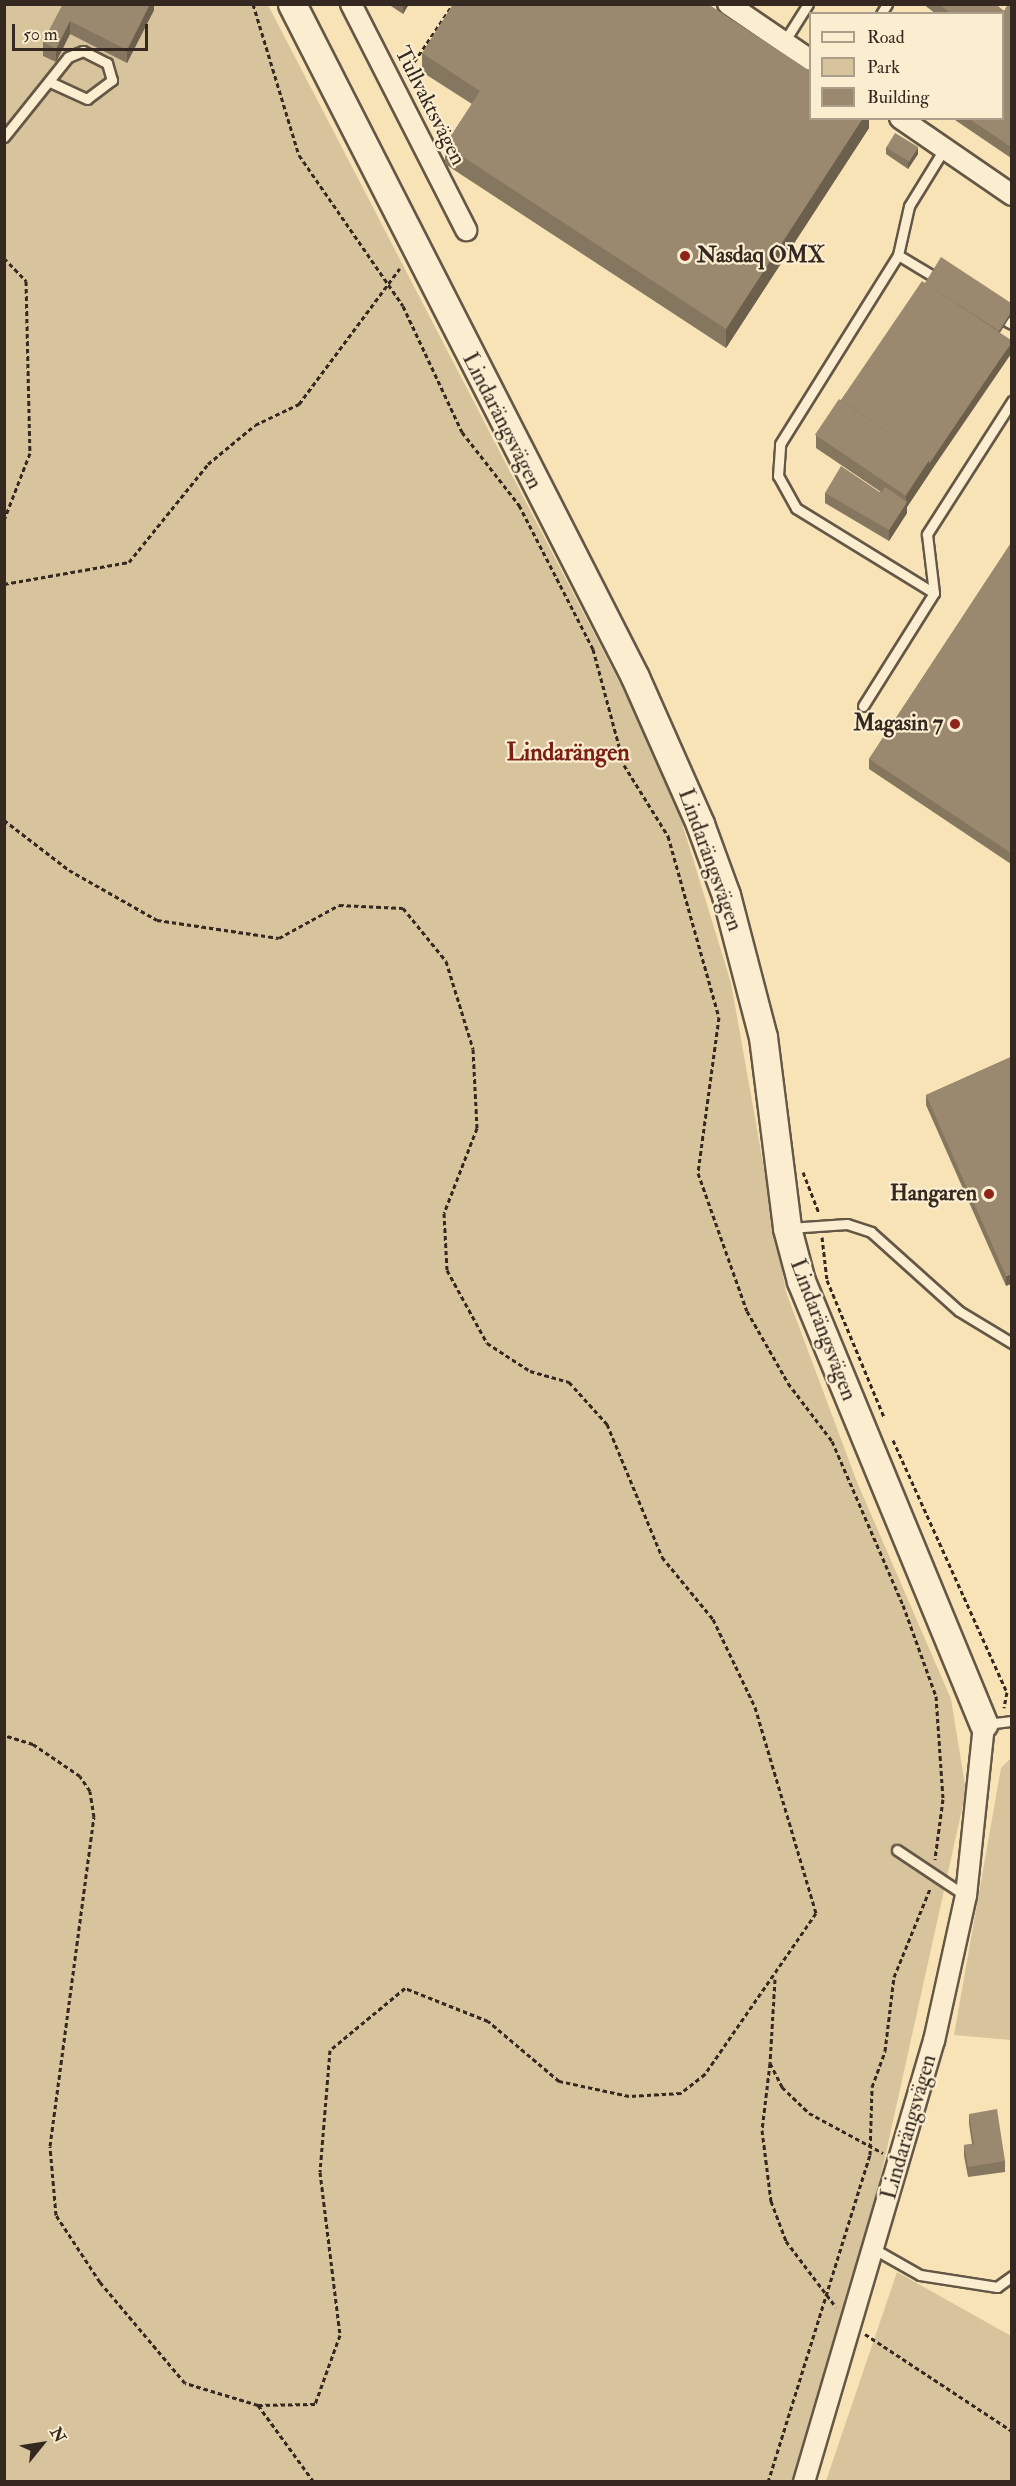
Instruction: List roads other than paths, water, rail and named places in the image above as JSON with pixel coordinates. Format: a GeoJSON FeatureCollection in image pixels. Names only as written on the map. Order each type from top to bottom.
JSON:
{"type":"FeatureCollection","features":[{"type":"Feature","properties":{"kind":"street","name":"Lindarängsvägen"},"geometry":{"type":"LineString","coordinates":[[292,4],[634,677],[700,824],[726,895],[763,1037],[787,1228],[801,1281],[993,1724],[966,1896],[934,2041],[804,2481]]}},
{"type":"Feature","properties":{"kind":"street","name":"Tullvaktsvägen"},"geometry":{"type":"LineString","coordinates":[[351,4],[466,230]]}},
{"type":"Feature","properties":{"kind":"street"},"geometry":{"type":"LineString","coordinates":[[728,4],[809,59]]}},
{"type":"Feature","properties":{"kind":"street"},"geometry":{"type":"LineString","coordinates":[[903,120],[1011,195]]}},
{"type":"Feature","properties":{"kind":"lane"},"geometry":{"type":"LineString","coordinates":[[784,42],[808,4]]}},
{"type":"Feature","properties":{"kind":"lane"},"geometry":{"type":"LineString","coordinates":[[4,137],[68,57],[83,51],[107,63],[112,80],[87,99],[50,82]]}},
{"type":"Feature","properties":{"kind":"lane"},"geometry":{"type":"LineString","coordinates":[[934,593],[796,508],[778,476],[780,444],[898,255],[909,206],[944,149]]}},
{"type":"Feature","properties":{"kind":"lane"},"geometry":{"type":"LineString","coordinates":[[898,255],[931,275]]}},
{"type":"Feature","properties":{"kind":"lane"},"geometry":{"type":"LineString","coordinates":[[863,706],[934,593],[927,534],[1011,400]]}},
{"type":"Feature","properties":{"kind":"lane"},"geometry":{"type":"LineString","coordinates":[[787,1228],[846,1224],[871,1232],[959,1311],[1011,1343]]}},
{"type":"Feature","properties":{"kind":"lane"},"geometry":{"type":"LineString","coordinates":[[993,1724],[1011,1721]]}},
{"type":"Feature","properties":{"kind":"lane"},"geometry":{"type":"LineString","coordinates":[[897,1850],[966,1896]]}},
{"type":"Feature","properties":{"kind":"lane"},"geometry":{"type":"LineString","coordinates":[[874,2249],[920,2275],[997,2287],[1011,2276]]}},
{"type":"Feature","properties":{"kind":"place","name":"Nasdaq OMX"},"geometry":{"type":"Point","coordinates":[685,256]}},
{"type":"Feature","properties":{"kind":"place","name":"Magasin 7"},"geometry":{"type":"Point","coordinates":[955,724]}},
{"type":"Feature","properties":{"kind":"place","name":"Hangaren"},"geometry":{"type":"Point","coordinates":[989,1194]}},
{"type":"Feature","properties":{"kind":"district","name":"Lindarängen"},"geometry":{"type":"Point","coordinates":[568,753]}}]}
